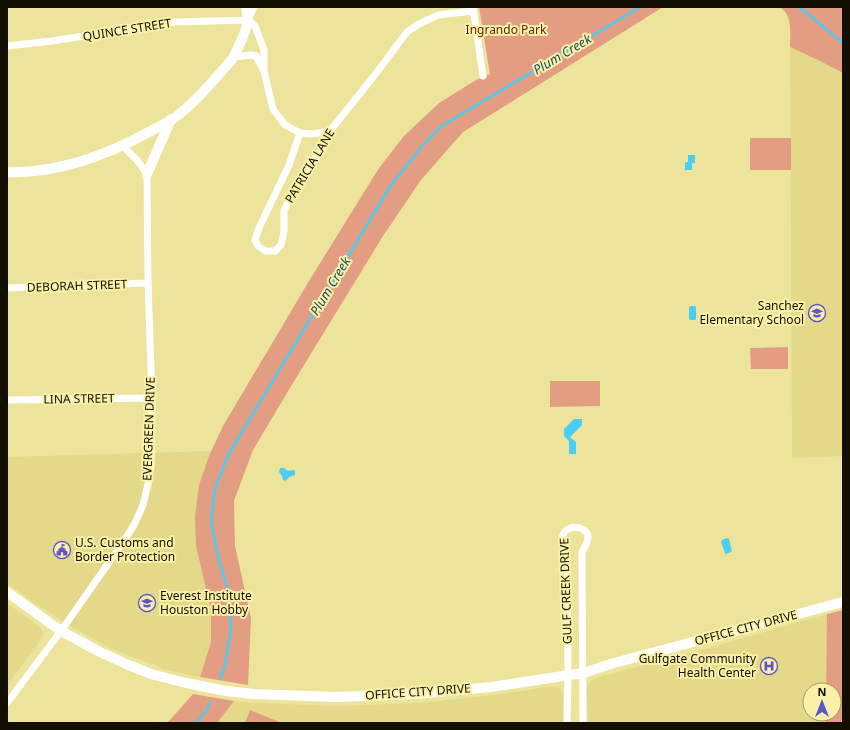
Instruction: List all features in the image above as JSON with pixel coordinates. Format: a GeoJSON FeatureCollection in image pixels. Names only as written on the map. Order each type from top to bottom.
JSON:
{"type":"FeatureCollection","features":[{"type":"Feature","properties":{"kind":"street"},"geometry":{"type":"LineString","coordinates":[[246,7],[248,20],[255,26],[264,50],[264,71],[273,109],[285,125],[300,132],[313,134],[330,131]]}},
{"type":"Feature","properties":{"kind":"street"},"geometry":{"type":"LineString","coordinates":[[7,172],[41,170],[74,164],[122,146],[171,119],[190,105],[234,57],[254,7]]}},
{"type":"Feature","properties":{"kind":"street"},"geometry":{"type":"LineString","coordinates":[[473,9],[483,76]]}},
{"type":"Feature","properties":{"kind":"street","name":"PATRICIA LANE"},"geometry":{"type":"LineString","coordinates":[[300,132],[289,165],[259,228],[255,240],[258,246],[265,251],[275,251],[281,245],[284,231],[284,211],[296,187],[325,144],[330,131],[407,32],[419,24],[438,15],[473,9]]}},
{"type":"Feature","properties":{"kind":"street","name":"QUINCE STREET"},"geometry":{"type":"LineString","coordinates":[[7,46],[52,41],[173,22],[248,20]]}},
{"type":"Feature","properties":{"kind":"street"},"geometry":{"type":"LineString","coordinates":[[234,57],[251,55],[256,56],[264,71]]}},
{"type":"Feature","properties":{"kind":"street"},"geometry":{"type":"LineString","coordinates":[[147,174],[171,119]]}},
{"type":"Feature","properties":{"kind":"street"},"geometry":{"type":"LineString","coordinates":[[122,146],[137,160],[147,174]]}},
{"type":"Feature","properties":{"kind":"street","name":"EVERGREEN DRIVE"},"geometry":{"type":"LineString","coordinates":[[7,703],[61,631],[126,538],[143,505],[151,464],[152,398],[148,283],[147,174]]}},
{"type":"Feature","properties":{"kind":"street","name":"DEBORAH STREET"},"geometry":{"type":"LineString","coordinates":[[7,288],[148,283]]}},
{"type":"Feature","properties":{"kind":"street","name":"LINA STREET"},"geometry":{"type":"LineString","coordinates":[[7,400],[152,398]]}},
{"type":"Feature","properties":{"kind":"street","name":"GULF CREEK DRIVE"},"geometry":{"type":"LineString","coordinates":[[567,723],[567,558],[562,539],[564,532],[569,528],[575,527],[580,528],[588,536],[582,552],[582,723]]}},
{"type":"Feature","properties":{"kind":"street","name":"OFFICE CITY DRIVE"},"geometry":{"type":"LineString","coordinates":[[7,592],[61,631],[100,652],[151,674],[219,690],[253,694],[335,697],[416,694],[491,687],[583,673],[614,663],[843,602]]}},
{"type":"Feature","properties":{"kind":"shaded area","name":"Sanchez Elementary School"},"geometry":{"type":"Polygon","coordinates":[[[790,47],[843,73],[843,456],[792,458],[790,47]]]}},
{"type":"Feature","properties":{"kind":"shaded area"},"geometry":{"type":"Polygon","coordinates":[[[211,451],[199,485],[196,546],[211,610],[211,642],[200,677],[167,670],[112,649],[73,628],[7,583],[7,457],[211,451]]]}},
{"type":"Feature","properties":{"kind":"shaded area"},"geometry":{"type":"Polygon","coordinates":[[[7,603],[40,627],[43,637],[7,685],[7,603]]]}},
{"type":"Feature","properties":{"kind":"shaded area"},"geometry":{"type":"Polygon","coordinates":[[[827,614],[826,682],[802,682],[802,722],[826,723],[588,723],[587,687],[592,680],[827,614]]]}},
{"type":"Feature","properties":{"kind":"shaded area"},"geometry":{"type":"Polygon","coordinates":[[[552,686],[561,689],[563,693],[563,723],[217,723],[234,701],[340,706],[420,703],[504,694],[552,686]]]}},
{"type":"Feature","properties":{"kind":"green space","name":"Ingrando Park"},"geometry":{"type":"Polygon","coordinates":[[[479,7],[663,7],[463,132],[421,180],[383,236],[253,450],[234,501],[235,546],[251,618],[248,685],[200,677],[211,642],[211,610],[196,546],[195,517],[199,485],[209,456],[223,426],[309,281],[379,168],[404,136],[439,103],[476,80],[490,74],[479,7]]]}},
{"type":"Feature","properties":{"kind":"green space"},"geometry":{"type":"Polygon","coordinates":[[[779,7],[843,7],[843,73],[790,47],[789,19],[787,14],[779,7]]]}},
{"type":"Feature","properties":{"kind":"green space"},"geometry":{"type":"Polygon","coordinates":[[[750,138],[791,138],[791,170],[750,170],[750,138]]]}},
{"type":"Feature","properties":{"kind":"green space"},"geometry":{"type":"Polygon","coordinates":[[[788,347],[788,369],[751,369],[750,348],[788,347]]]}},
{"type":"Feature","properties":{"kind":"green space"},"geometry":{"type":"Polygon","coordinates":[[[550,381],[600,381],[600,406],[550,407],[550,381]]]}},
{"type":"Feature","properties":{"kind":"green space"},"geometry":{"type":"Polygon","coordinates":[[[843,610],[843,723],[826,723],[842,722],[842,682],[826,682],[827,614],[843,610]]]}},
{"type":"Feature","properties":{"kind":"green space"},"geometry":{"type":"Polygon","coordinates":[[[193,694],[234,701],[217,723],[166,723],[193,694]]]}},
{"type":"Feature","properties":{"kind":"green space"},"geometry":{"type":"Polygon","coordinates":[[[250,710],[282,723],[245,723],[250,710]]]}},
{"type":"Feature","properties":{"kind":"water"},"geometry":{"type":"Polygon","coordinates":[[[688,155],[695,155],[695,163],[692,163],[692,170],[685,170],[685,162],[688,162],[688,155]]]}},
{"type":"Feature","properties":{"kind":"water"},"geometry":{"type":"Polygon","coordinates":[[[689,307],[696,307],[695,320],[689,319],[689,307]]]}},
{"type":"Feature","properties":{"kind":"water"},"geometry":{"type":"Polygon","coordinates":[[[574,419],[582,419],[582,425],[570,437],[576,442],[576,454],[569,454],[569,441],[564,436],[564,429],[574,419]]]}},
{"type":"Feature","properties":{"kind":"water"},"geometry":{"type":"Polygon","coordinates":[[[280,468],[284,468],[288,471],[293,470],[295,471],[295,475],[284,481],[279,472],[280,468]]]}},
{"type":"Feature","properties":{"kind":"water"},"geometry":{"type":"Polygon","coordinates":[[[727,538],[729,539],[732,551],[726,554],[721,542],[727,538]]]}},
{"type":"Feature","properties":{"kind":"waterway","name":"Plum Creek"},"geometry":{"type":"LineString","coordinates":[[220,678],[225,665],[231,629],[229,593],[219,561],[211,521],[215,489],[228,455],[391,185],[423,145],[440,127],[640,7]]}},
{"type":"Feature","properties":{"kind":"waterway","name":"Plum Creek"},"geometry":{"type":"LineString","coordinates":[[799,7],[843,43]]}},
{"type":"Feature","properties":{"kind":"waterway","name":"Plum Creek"},"geometry":{"type":"LineString","coordinates":[[195,723],[206,711],[210,702]]}},
{"type":"Feature","properties":{"kind":"place","name":"Sanchez Elementary School"},"geometry":{"type":"Point","coordinates":[817,313]}},
{"type":"Feature","properties":{"kind":"place","name":"U.S. Customs and Border Protection"},"geometry":{"type":"Point","coordinates":[62,550]}},
{"type":"Feature","properties":{"kind":"place","name":"Everest Institute Houston Hobby"},"geometry":{"type":"Point","coordinates":[147,603]}},
{"type":"Feature","properties":{"kind":"place","name":"Gulfgate Community Health Center"},"geometry":{"type":"Point","coordinates":[769,666]}}]}
